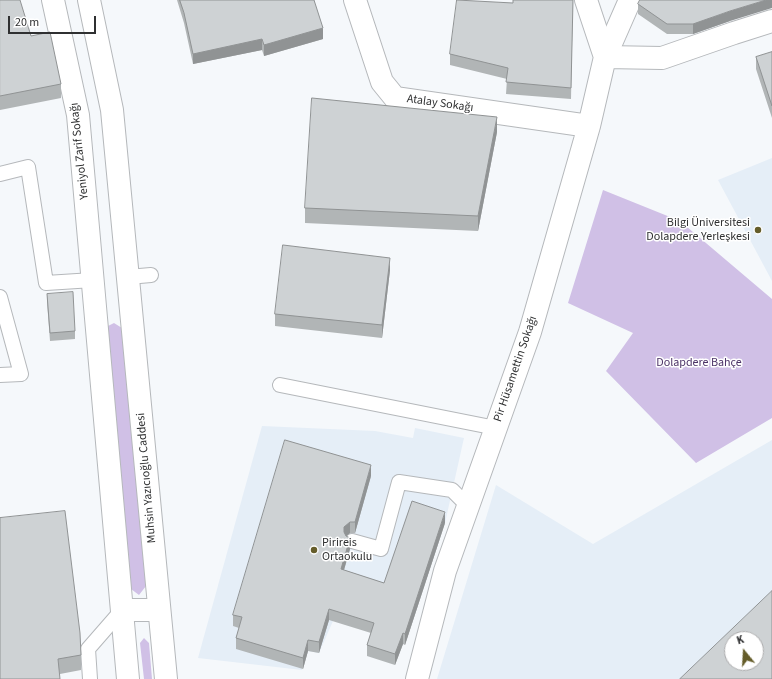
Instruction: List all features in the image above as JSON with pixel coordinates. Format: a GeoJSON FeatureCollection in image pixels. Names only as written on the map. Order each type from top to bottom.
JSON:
{"type":"FeatureCollection","features":[{"type":"Feature","properties":{"kind":"street","name":"Yeniyol Zarif Sokağı"},"geometry":{"type":"LineString","coordinates":[[53,0],[78,115],[93,280]]}},
{"type":"Feature","properties":{"kind":"street"},"geometry":{"type":"LineString","coordinates":[[89,0],[112,110],[128,277],[93,280],[128,679]]}},
{"type":"Feature","properties":{"kind":"street","name":"Atalay Sokağı"},"geometry":{"type":"LineString","coordinates":[[355,0],[382,82],[395,98],[589,126]]}},
{"type":"Feature","properties":{"kind":"street"},"geometry":{"type":"LineString","coordinates":[[586,0],[605,57],[662,58],[772,21]]}},
{"type":"Feature","properties":{"kind":"street","name":"Pir Hüsamettin Sokağı"},"geometry":{"type":"LineString","coordinates":[[417,679],[445,571],[530,332],[589,126],[605,57],[630,0]]}},
{"type":"Feature","properties":{"kind":"street","name":"Muhsin Yazıcıoğlu Caddesi"},"geometry":{"type":"LineString","coordinates":[[128,277],[166,679]]}},
{"type":"Feature","properties":{"kind":"street"},"geometry":{"type":"LineString","coordinates":[[122,610],[159,610]]}},
{"type":"Feature","properties":{"kind":"lane"},"geometry":{"type":"LineString","coordinates":[[0,174],[28,168],[46,283],[93,280]]}},
{"type":"Feature","properties":{"kind":"lane"},"geometry":{"type":"LineString","coordinates":[[128,277],[151,275]]}},
{"type":"Feature","properties":{"kind":"lane"},"geometry":{"type":"LineString","coordinates":[[0,297],[21,374],[0,375]]}},
{"type":"Feature","properties":{"kind":"lane"},"geometry":{"type":"LineString","coordinates":[[280,385],[496,428]]}},
{"type":"Feature","properties":{"kind":"lane"},"geometry":{"type":"LineString","coordinates":[[352,541],[381,548],[399,482],[452,490],[468,506]]}},
{"type":"Feature","properties":{"kind":"lane"},"geometry":{"type":"LineString","coordinates":[[90,679],[88,649],[122,610]]}},
{"type":"Feature","properties":{"kind":"shaded area","name":"Bilgi Üniversitesi Dolapdere Yerleşkesi"},"geometry":{"type":"Polygon","coordinates":[[[772,158],[772,281],[718,180],[772,158]]]}},
{"type":"Feature","properties":{"kind":"shaded area","name":"Pirireis Ortaokulu"},"geometry":{"type":"Polygon","coordinates":[[[262,426],[375,431],[413,438],[415,428],[464,438],[445,523],[412,512],[384,594],[333,621],[319,653],[308,651],[302,670],[198,658],[262,426]]]}},
{"type":"Feature","properties":{"kind":"shaded area"},"geometry":{"type":"Polygon","coordinates":[[[772,440],[772,679],[437,679],[496,485],[593,544],[772,440]]]}},
{"type":"Feature","properties":{"kind":"green space","name":"Dolapdere Bahçe"},"geometry":{"type":"Polygon","coordinates":[[[603,190],[680,221],[772,299],[772,418],[696,463],[606,371],[633,333],[568,303],[603,190]]]}},
{"type":"Feature","properties":{"kind":"green space"},"geometry":{"type":"Polygon","coordinates":[[[114,323],[122,328],[146,586],[139,595],[131,589],[106,327],[114,323]]]}},
{"type":"Feature","properties":{"kind":"green space"},"geometry":{"type":"Polygon","coordinates":[[[144,638],[149,643],[152,679],[144,679],[140,643],[144,638]]]}},
{"type":"Feature","properties":{"kind":"building"},"geometry":{"type":"Polygon","coordinates":[[[0,0],[20,0],[31,36],[50,32],[61,84],[0,96],[0,0]]]}},
{"type":"Feature","properties":{"kind":"building"},"geometry":{"type":"Polygon","coordinates":[[[180,0],[314,0],[323,28],[264,45],[262,39],[193,54],[180,0]]]}},
{"type":"Feature","properties":{"kind":"building"},"geometry":{"type":"Polygon","coordinates":[[[457,0],[513,3],[513,0],[573,0],[571,88],[506,82],[508,68],[450,54],[457,0]]]}},
{"type":"Feature","properties":{"kind":"building"},"geometry":{"type":"Polygon","coordinates":[[[640,0],[766,0],[693,24],[667,24],[638,4],[640,0]]]}},
{"type":"Feature","properties":{"kind":"building"},"geometry":{"type":"Polygon","coordinates":[[[772,52],[772,106],[756,57],[772,52]]]}},
{"type":"Feature","properties":{"kind":"building"},"geometry":{"type":"Polygon","coordinates":[[[312,98],[497,117],[478,216],[305,208],[312,98]]]}},
{"type":"Feature","properties":{"kind":"building"},"geometry":{"type":"Polygon","coordinates":[[[283,245],[390,258],[382,325],[275,314],[283,245]]]}},
{"type":"Feature","properties":{"kind":"building"},"geometry":{"type":"Polygon","coordinates":[[[73,292],[75,331],[50,333],[47,294],[73,292]]]}},
{"type":"Feature","properties":{"kind":"building"},"geometry":{"type":"Polygon","coordinates":[[[285,440],[371,465],[355,522],[350,522],[344,527],[346,536],[350,538],[341,569],[384,583],[412,501],[445,512],[405,634],[403,633],[395,654],[367,645],[374,623],[329,609],[319,642],[308,640],[303,658],[236,638],[242,617],[233,615],[285,440]]]}},
{"type":"Feature","properties":{"kind":"building"},"geometry":{"type":"Polygon","coordinates":[[[65,511],[80,633],[81,655],[58,659],[60,679],[0,679],[0,518],[65,511]]]}},
{"type":"Feature","properties":{"kind":"building"},"geometry":{"type":"Polygon","coordinates":[[[772,591],[772,679],[680,679],[724,637],[724,671],[764,671],[764,631],[730,631],[772,591]]]}},
{"type":"Feature","properties":{"kind":"place","name":"Bilgi Üniversitesi Dolapdere Yerleşkesi"},"geometry":{"type":"Point","coordinates":[758,230]}},
{"type":"Feature","properties":{"kind":"place","name":"Pirireis Ortaokulu"},"geometry":{"type":"Point","coordinates":[314,550]}}]}
